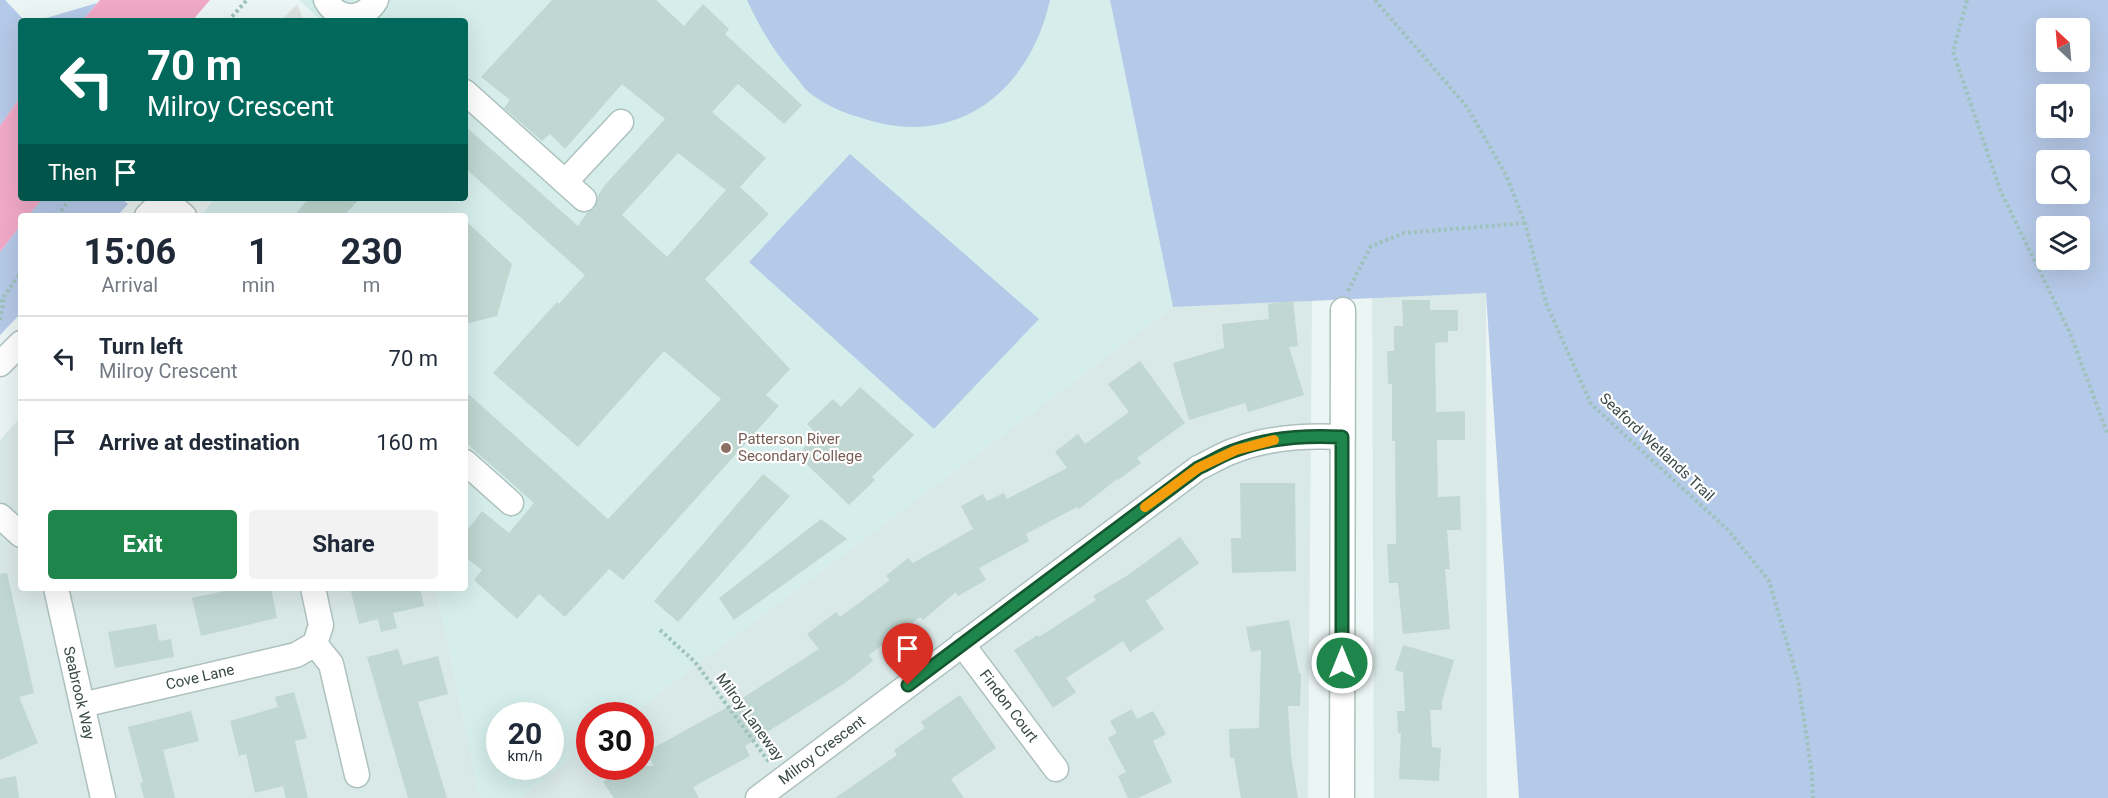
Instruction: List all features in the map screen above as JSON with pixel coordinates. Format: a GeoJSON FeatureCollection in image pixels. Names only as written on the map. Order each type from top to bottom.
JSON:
{"type":"FeatureCollection","features":[{"type":"Feature","properties":{"kind":"street"},"geometry":{"type":"LineString","coordinates":[[327,10],[342,16],[353,17],[378,10]]}},
{"type":"Feature","properties":{"kind":"street"},"geometry":{"type":"LineString","coordinates":[[468,95],[584,199]]}},
{"type":"Feature","properties":{"kind":"street"},"geometry":{"type":"LineString","coordinates":[[565,182],[621,122]]}},
{"type":"Feature","properties":{"kind":"street"},"geometry":{"type":"LineString","coordinates":[[150,213],[161,201]]}},
{"type":"Feature","properties":{"kind":"street"},"geometry":{"type":"LineString","coordinates":[[167,201],[181,213]]}},
{"type":"Feature","properties":{"kind":"street"},"geometry":{"type":"LineString","coordinates":[[1342,798],[1344,303]]}},
{"type":"Feature","properties":{"kind":"street"},"geometry":{"type":"LineString","coordinates":[[0,364],[18,346]]}},
{"type":"Feature","properties":{"kind":"street","name":"Milroy Crescent"},"geometry":{"type":"LineString","coordinates":[[758,798],[1198,468],[1236,450],[1281,438],[1342,437]]}},
{"type":"Feature","properties":{"kind":"street"},"geometry":{"type":"LineString","coordinates":[[468,465],[511,502]]}},
{"type":"Feature","properties":{"kind":"street"},"geometry":{"type":"LineString","coordinates":[[0,516],[18,532]]}},
{"type":"Feature","properties":{"kind":"street","name":"Seabrook Way"},"geometry":{"type":"LineString","coordinates":[[57,591],[103,798]]}},
{"type":"Feature","properties":{"kind":"street"},"geometry":{"type":"LineString","coordinates":[[314,591],[321,625],[315,644],[331,664],[357,775]]}},
{"type":"Feature","properties":{"kind":"street","name":"Cove Lane"},"geometry":{"type":"LineString","coordinates":[[82,705],[296,655],[315,644]]}},
{"type":"Feature","properties":{"kind":"street","name":"Findon Court"},"geometry":{"type":"LineString","coordinates":[[962,644],[1056,769]]}},
{"type":"Feature","properties":{"kind":"path"},"geometry":{"type":"LineString","coordinates":[[231,18],[247,0]]}},
{"type":"Feature","properties":{"kind":"path","name":"Seaford Wetlands Trail"},"geometry":{"type":"LineString","coordinates":[[1375,0],[1467,107],[1506,175],[1525,223],[1546,303],[1591,404],[1728,530],[1769,581],[1798,680],[1814,798]]}},
{"type":"Feature","properties":{"kind":"path"},"geometry":{"type":"LineString","coordinates":[[1967,0],[1953,52],[2001,192],[2070,333],[2108,435]]}},
{"type":"Feature","properties":{"kind":"path"},"geometry":{"type":"LineString","coordinates":[[1344,303],[1371,246],[1404,233],[1525,223]]}},
{"type":"Feature","properties":{"kind":"path"},"geometry":{"type":"LineString","coordinates":[[0,302],[18,276]]}},
{"type":"Feature","properties":{"kind":"path"},"geometry":{"type":"LineString","coordinates":[[0,320],[4,297]]}},
{"type":"Feature","properties":{"kind":"path","name":"Milroy Laneway"},"geometry":{"type":"LineString","coordinates":[[660,630],[699,668],[782,780]]}},
{"type":"Feature","properties":{"kind":"shaded area"},"geometry":{"type":"Polygon","coordinates":[[[0,0],[5,0],[22,18],[18,18],[18,100],[0,126],[0,0]]]}},
{"type":"Feature","properties":{"kind":"shaded area"},"geometry":{"type":"Polygon","coordinates":[[[100,0],[210,0],[195,18],[85,18],[100,0]]]}},
{"type":"Feature","properties":{"kind":"shaded area","name":"Patterson River Secondary College"},"geometry":{"type":"Polygon","coordinates":[[[299,0],[1110,0],[1173,307],[647,702],[576,702],[576,756],[564,765],[564,702],[486,702],[486,780],[544,780],[520,798],[480,798],[437,591],[468,591],[468,213],[203,213],[213,201],[468,201],[468,18],[319,18],[299,0]]]}},
{"type":"Feature","properties":{"kind":"shaded area"},"geometry":{"type":"Polygon","coordinates":[[[747,0],[1050,0],[1040,32],[1026,61],[1007,85],[985,104],[959,118],[930,126],[899,126],[844,112],[824,103],[809,92],[775,50],[747,0]]]}},
{"type":"Feature","properties":{"kind":"shaded area"},"geometry":{"type":"Polygon","coordinates":[[[1110,0],[2108,0],[2108,798],[1519,798],[1486,293],[1173,307],[1110,0]]]}},
{"type":"Feature","properties":{"kind":"shaded area"},"geometry":{"type":"Polygon","coordinates":[[[97,3],[84,18],[46,18],[97,3]]]}},
{"type":"Feature","properties":{"kind":"shaded area"},"geometry":{"type":"Polygon","coordinates":[[[297,4],[303,18],[284,18],[297,4]]]}},
{"type":"Feature","properties":{"kind":"shaded area"},"geometry":{"type":"Polygon","coordinates":[[[18,100],[18,201],[40,201],[30,213],[18,213],[18,229],[0,252],[0,126],[18,100]]]}},
{"type":"Feature","properties":{"kind":"shaded area"},"geometry":{"type":"Polygon","coordinates":[[[850,154],[1039,319],[934,429],[749,262],[850,154]]]}},
{"type":"Feature","properties":{"kind":"shaded area"},"geometry":{"type":"Polygon","coordinates":[[[40,201],[124,201],[128,204],[120,213],[30,213],[40,201]]]}},
{"type":"Feature","properties":{"kind":"shaded area"},"geometry":{"type":"Polygon","coordinates":[[[18,229],[18,316],[0,335],[0,252],[18,229]]]}},
{"type":"Feature","properties":{"kind":"shaded area"},"geometry":{"type":"Polygon","coordinates":[[[1486,293],[1487,798],[1374,798],[1372,297],[1486,293]]]}},
{"type":"Feature","properties":{"kind":"shaded area"},"geometry":{"type":"Polygon","coordinates":[[[1312,300],[1308,798],[520,798],[544,780],[564,780],[564,765],[576,756],[576,780],[654,780],[654,702],[647,702],[1173,307],[1312,300]]]}},
{"type":"Feature","properties":{"kind":"shaded area"},"geometry":{"type":"Polygon","coordinates":[[[18,420],[18,591],[437,591],[480,798],[0,798],[0,440],[18,420]]]}},
{"type":"Feature","properties":{"kind":"building"},"geometry":{"type":"Polygon","coordinates":[[[552,0],[656,0],[684,26],[703,4],[729,29],[725,34],[802,105],[784,124],[738,84],[712,112],[766,158],[740,187],[769,214],[705,279],[790,369],[766,395],[779,406],[623,580],[609,569],[565,617],[539,594],[517,619],[474,580],[482,570],[468,559],[468,529],[482,511],[509,533],[534,503],[468,445],[468,394],[608,519],[721,399],[664,351],[578,447],[493,373],[557,302],[559,304],[585,275],[468,171],[468,129],[578,226],[587,213],[595,208],[604,186],[665,119],[622,84],[565,149],[550,134],[542,141],[504,108],[510,100],[481,77],[552,0]],[[678,153],[622,215],[667,257],[726,190],[678,153]]]}},
{"type":"Feature","properties":{"kind":"building"},"geometry":{"type":"Polygon","coordinates":[[[306,201],[357,201],[347,213],[296,213],[306,201]]]}},
{"type":"Feature","properties":{"kind":"building"},"geometry":{"type":"Polygon","coordinates":[[[468,223],[512,264],[497,316],[468,323],[468,223]]]}},
{"type":"Feature","properties":{"kind":"building"},"geometry":{"type":"Polygon","coordinates":[[[1402,300],[1430,300],[1430,310],[1458,310],[1458,331],[1448,331],[1448,342],[1435,343],[1436,412],[1465,411],[1465,440],[1437,440],[1438,497],[1460,496],[1461,530],[1447,530],[1450,569],[1445,569],[1450,629],[1403,634],[1398,583],[1389,583],[1387,544],[1396,544],[1395,441],[1392,441],[1392,384],[1388,384],[1387,351],[1394,351],[1394,326],[1403,326],[1402,300]]]}},
{"type":"Feature","properties":{"kind":"building"},"geometry":{"type":"Polygon","coordinates":[[[1293,301],[1298,346],[1289,347],[1304,395],[1248,412],[1245,403],[1189,420],[1173,363],[1224,348],[1222,324],[1269,319],[1268,304],[1293,301]]]}},
{"type":"Feature","properties":{"kind":"building"},"geometry":{"type":"Polygon","coordinates":[[[1140,361],[1185,423],[1137,458],[1141,463],[1079,509],[1077,507],[1026,534],[1029,541],[979,568],[986,580],[958,596],[956,592],[923,620],[920,617],[869,655],[873,661],[845,683],[745,746],[750,756],[693,787],[699,798],[614,798],[603,782],[606,780],[654,780],[654,748],[733,704],[819,649],[807,634],[836,612],[840,617],[890,580],[886,576],[908,558],[913,563],[973,529],[961,506],[983,494],[987,501],[1004,493],[1007,499],[1067,468],[1055,452],[1078,434],[1085,444],[1129,412],[1108,384],[1140,361]]]}},
{"type":"Feature","properties":{"kind":"building"},"geometry":{"type":"Polygon","coordinates":[[[860,387],[914,435],[872,477],[875,480],[849,505],[798,456],[815,432],[807,424],[833,399],[841,407],[860,387]]]}},
{"type":"Feature","properties":{"kind":"building"},"geometry":{"type":"Polygon","coordinates":[[[763,474],[790,496],[678,622],[654,601],[763,474]]]}},
{"type":"Feature","properties":{"kind":"building"},"geometry":{"type":"Polygon","coordinates":[[[1240,483],[1295,483],[1296,571],[1232,573],[1231,538],[1241,538],[1240,483]]]}},
{"type":"Feature","properties":{"kind":"building"},"geometry":{"type":"Polygon","coordinates":[[[821,519],[847,539],[734,620],[719,598],[821,519]]]}},
{"type":"Feature","properties":{"kind":"building"},"geometry":{"type":"Polygon","coordinates":[[[1180,537],[1199,563],[1146,601],[1164,629],[1130,652],[1123,641],[1066,678],[1076,692],[1053,708],[1014,650],[1038,635],[1039,637],[1096,600],[1093,596],[1128,575],[1180,537]]]}},
{"type":"Feature","properties":{"kind":"building"},"geometry":{"type":"Polygon","coordinates":[[[7,573],[34,693],[19,697],[38,743],[0,760],[0,574],[7,573]]]}},
{"type":"Feature","properties":{"kind":"building"},"geometry":{"type":"Polygon","coordinates":[[[224,591],[272,591],[277,618],[201,636],[192,598],[224,591]]]}},
{"type":"Feature","properties":{"kind":"building"},"geometry":{"type":"Polygon","coordinates":[[[351,591],[421,591],[424,606],[393,613],[397,628],[381,632],[378,619],[359,624],[351,591]]]}},
{"type":"Feature","properties":{"kind":"building"},"geometry":{"type":"Polygon","coordinates":[[[1289,620],[1299,673],[1301,673],[1300,706],[1288,706],[1291,756],[1298,798],[1241,798],[1234,758],[1230,758],[1229,729],[1259,728],[1261,650],[1251,652],[1246,627],[1289,620]]]}},
{"type":"Feature","properties":{"kind":"building"},"geometry":{"type":"Polygon","coordinates":[[[156,624],[159,641],[171,639],[174,657],[115,668],[108,632],[156,624]]]}},
{"type":"Feature","properties":{"kind":"building"},"geometry":{"type":"Polygon","coordinates":[[[1403,645],[1454,660],[1442,701],[1442,710],[1430,710],[1432,747],[1441,748],[1439,781],[1399,779],[1401,733],[1398,733],[1397,711],[1405,711],[1403,672],[1395,670],[1403,645]]]}},
{"type":"Feature","properties":{"kind":"building"},"geometry":{"type":"Polygon","coordinates":[[[398,649],[403,665],[438,656],[448,694],[418,702],[447,798],[408,798],[367,657],[398,649]]]}},
{"type":"Feature","properties":{"kind":"building"},"geometry":{"type":"Polygon","coordinates":[[[294,692],[307,738],[295,741],[308,798],[286,798],[283,786],[255,793],[246,754],[239,756],[230,721],[278,707],[275,697],[294,692]]]}},
{"type":"Feature","properties":{"kind":"building"},"geometry":{"type":"Polygon","coordinates":[[[960,695],[996,748],[951,779],[964,798],[835,798],[897,755],[894,750],[925,728],[921,722],[960,695]]]}},
{"type":"Feature","properties":{"kind":"building"},"geometry":{"type":"Polygon","coordinates":[[[1132,709],[1137,719],[1153,711],[1166,734],[1153,741],[1172,782],[1138,798],[1128,798],[1118,776],[1126,772],[1108,738],[1117,733],[1110,721],[1132,709]]]}},
{"type":"Feature","properties":{"kind":"building"},"geometry":{"type":"Polygon","coordinates":[[[191,711],[199,741],[163,750],[175,798],[144,798],[140,783],[143,782],[128,727],[191,711]]]}},
{"type":"Feature","properties":{"kind":"building"},"geometry":{"type":"Polygon","coordinates":[[[16,776],[19,798],[0,798],[0,779],[16,776]]]}},
{"type":"Feature","properties":{"kind":"slow traffic"},"geometry":{"type":"LineString","coordinates":[[1145,507],[1198,468],[1236,450],[1274,440]]}},
{"type":"Feature","properties":{"kind":"place","name":"Patterson River Secondary College"},"geometry":{"type":"Point","coordinates":[726,448]}},
{"type":"Feature","properties":{"kind":"route"},"geometry":{"type":"LineString","coordinates":[[908,685],[1198,468],[1236,450],[1281,438],[1315,436],[1342,437],[1342,663]]}}]}
